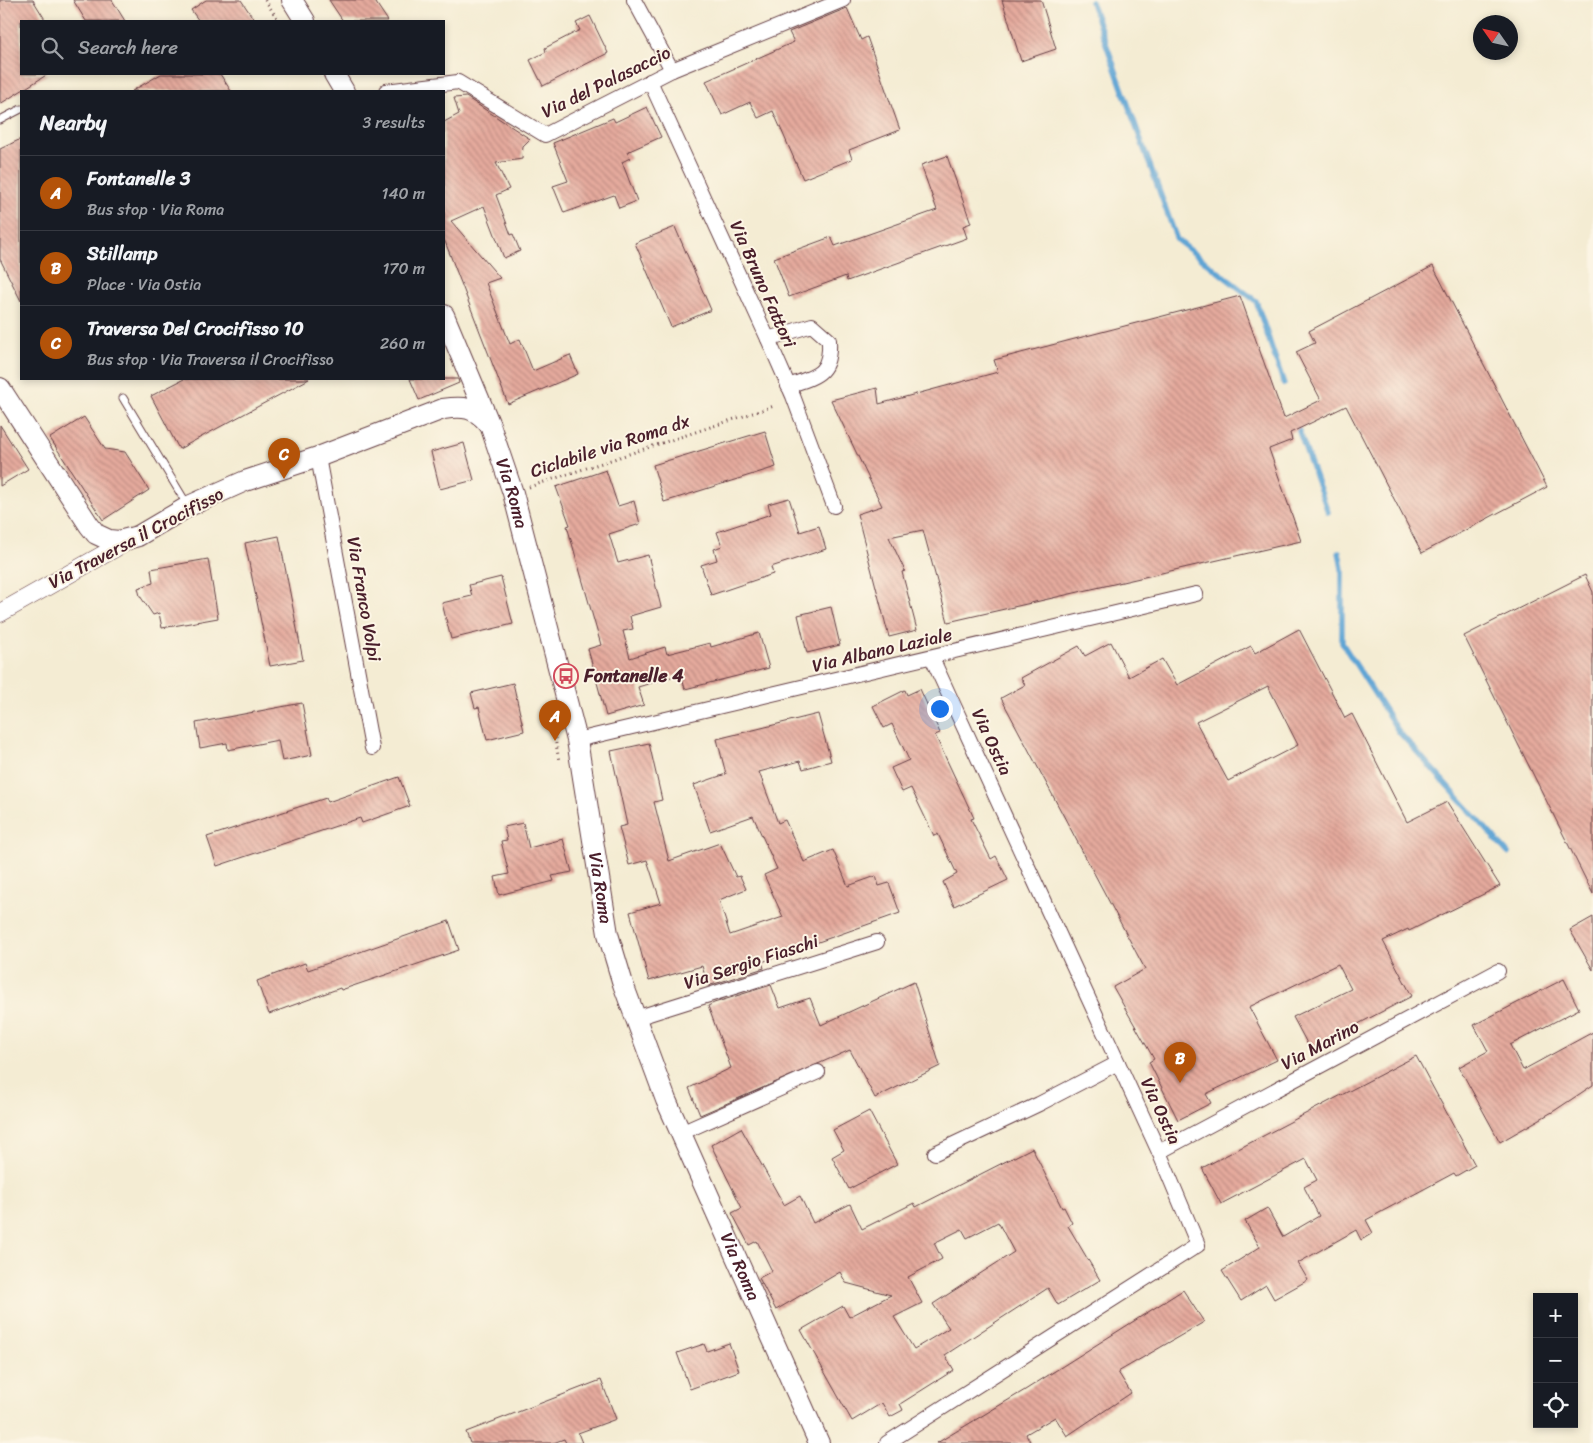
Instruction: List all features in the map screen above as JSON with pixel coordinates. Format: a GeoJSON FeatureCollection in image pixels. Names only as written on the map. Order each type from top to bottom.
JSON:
{"type":"FeatureCollection","features":[{"type":"Feature","properties":{"kind":"main road"},"geometry":{"type":"LineString","coordinates":[[292,0],[303,20]]}},
{"type":"Feature","properties":{"kind":"main road"},"geometry":{"type":"LineString","coordinates":[[335,75],[343,90]]}},
{"type":"Feature","properties":{"kind":"main road","name":"Via Roma"},"geometry":{"type":"LineString","coordinates":[[445,317],[490,426],[513,493],[577,740],[608,934],[636,1018],[681,1133],[819,1443]]}},
{"type":"Feature","properties":{"kind":"main road","name":"Via Traversa il Crocifisso"},"geometry":{"type":"LineString","coordinates":[[444,409],[454,400],[464,385],[464,364]]}},
{"type":"Feature","properties":{"kind":"main road"},"geometry":{"type":"LineString","coordinates":[[0,388],[96,534],[109,540],[119,541],[138,536]]}},
{"type":"Feature","properties":{"kind":"main road","name":"Via Traversa il Crocifisso"},"geometry":{"type":"LineString","coordinates":[[138,536],[189,506],[245,481],[318,457],[444,409],[462,406],[473,409],[490,426]]}},
{"type":"Feature","properties":{"kind":"street"},"geometry":{"type":"LineString","coordinates":[[634,0],[672,70]]}},
{"type":"Feature","properties":{"kind":"street","name":"Via del Palasaccio"},"geometry":{"type":"LineString","coordinates":[[394,90],[458,82],[545,134],[672,70],[843,0]]}},
{"type":"Feature","properties":{"kind":"street","name":"Via Bruno Fattori"},"geometry":{"type":"LineString","coordinates":[[650,81],[768,339],[834,506]]}},
{"type":"Feature","properties":{"kind":"street"},"geometry":{"type":"LineString","coordinates":[[768,339],[812,324],[829,340],[830,358],[820,374],[788,386]]}},
{"type":"Feature","properties":{"kind":"street","name":"Via Franco Volpi"},"geometry":{"type":"LineString","coordinates":[[318,457],[372,748]]}},
{"type":"Feature","properties":{"kind":"street"},"geometry":{"type":"LineString","coordinates":[[70,573],[85,559],[91,548],[93,537],[89,525]]}},
{"type":"Feature","properties":{"kind":"street","name":"Via Traversa il Crocifisso"},"geometry":{"type":"LineString","coordinates":[[0,613],[138,536]]}},
{"type":"Feature","properties":{"kind":"street","name":"Via Albano Laziale"},"geometry":{"type":"LineString","coordinates":[[577,740],[932,658],[1196,594]]}},
{"type":"Feature","properties":{"kind":"street","name":"Via Ostia"},"geometry":{"type":"LineString","coordinates":[[887,1443],[1198,1245],[1159,1152],[932,658]]}},
{"type":"Feature","properties":{"kind":"street","name":"Via Sergio Fiaschi"},"geometry":{"type":"LineString","coordinates":[[636,1018],[877,942]]}},
{"type":"Feature","properties":{"kind":"street","name":"Via Marino"},"geometry":{"type":"LineString","coordinates":[[1159,1152],[1498,971]]}},
{"type":"Feature","properties":{"kind":"street"},"geometry":{"type":"LineString","coordinates":[[935,1153],[1039,1104],[1118,1063]]}},
{"type":"Feature","properties":{"kind":"street"},"geometry":{"type":"LineString","coordinates":[[681,1133],[818,1072]]}},
{"type":"Feature","properties":{"kind":"lane"},"geometry":{"type":"LineString","coordinates":[[0,120],[20,110]]}},
{"type":"Feature","properties":{"kind":"lane"},"geometry":{"type":"LineString","coordinates":[[123,398],[189,506]]}},
{"type":"Feature","properties":{"kind":"path"},"geometry":{"type":"LineString","coordinates":[[265,0],[278,20]]}},
{"type":"Feature","properties":{"kind":"path","name":"Ciclabile via Roma dx"},"geometry":{"type":"LineString","coordinates":[[523,480],[526,488],[774,406]]}},
{"type":"Feature","properties":{"kind":"building"},"geometry":{"type":"Polygon","coordinates":[[[0,0],[33,0],[45,20],[20,20],[20,75],[46,75],[0,104],[0,0]]]}},
{"type":"Feature","properties":{"kind":"building"},"geometry":{"type":"Polygon","coordinates":[[[73,0],[112,0],[124,20],[85,20],[73,0]]]}},
{"type":"Feature","properties":{"kind":"building"},"geometry":{"type":"Polygon","coordinates":[[[206,0],[241,0],[254,20],[198,20],[191,10],[206,0]]]}},
{"type":"Feature","properties":{"kind":"building"},"geometry":{"type":"Polygon","coordinates":[[[329,0],[374,0],[387,20],[342,20],[329,0]]]}},
{"type":"Feature","properties":{"kind":"building"},"geometry":{"type":"Polygon","coordinates":[[[1002,0],[1041,0],[1056,49],[1021,61],[1002,0]]]}},
{"type":"Feature","properties":{"kind":"building"},"geometry":{"type":"Polygon","coordinates":[[[847,8],[861,40],[867,37],[900,130],[849,150],[852,159],[803,179],[773,111],[758,118],[750,102],[722,115],[706,81],[794,42],[789,32],[847,8]]]}},
{"type":"Feature","properties":{"kind":"building"},"geometry":{"type":"Polygon","coordinates":[[[590,16],[608,53],[543,86],[530,60],[546,52],[545,48],[580,30],[576,23],[590,16]]]}},
{"type":"Feature","properties":{"kind":"building"},"geometry":{"type":"Polygon","coordinates":[[[159,75],[221,75],[230,90],[134,90],[159,75]]]}},
{"type":"Feature","properties":{"kind":"building"},"geometry":{"type":"Polygon","coordinates":[[[466,97],[530,139],[523,146],[522,159],[496,163],[509,189],[496,195],[511,235],[513,234],[520,251],[504,258],[484,206],[451,221],[500,278],[486,283],[510,344],[520,339],[533,371],[570,355],[578,374],[508,404],[445,242],[445,121],[459,114],[454,98],[466,97]]]}},
{"type":"Feature","properties":{"kind":"building"},"geometry":{"type":"Polygon","coordinates":[[[647,107],[661,137],[627,152],[630,158],[622,162],[637,201],[619,208],[614,195],[564,213],[553,186],[568,181],[553,143],[613,118],[615,122],[647,107]]]}},
{"type":"Feature","properties":{"kind":"building"},"geometry":{"type":"Polygon","coordinates":[[[20,139],[20,299],[0,259],[0,149],[20,139]]]}},
{"type":"Feature","properties":{"kind":"building"},"geometry":{"type":"Polygon","coordinates":[[[947,156],[971,223],[963,226],[967,238],[847,281],[846,276],[789,297],[774,258],[831,237],[835,246],[937,210],[921,165],[947,156]]]}},
{"type":"Feature","properties":{"kind":"building"},"geometry":{"type":"Polygon","coordinates":[[[675,227],[711,310],[671,327],[635,243],[675,227]]]}},
{"type":"Feature","properties":{"kind":"building"},"geometry":{"type":"Polygon","coordinates":[[[1433,266],[1547,487],[1422,553],[1346,406],[1290,433],[1292,440],[1269,449],[1301,541],[948,622],[923,530],[889,537],[905,571],[902,572],[917,630],[889,637],[857,514],[882,506],[831,400],[877,388],[879,404],[998,372],[994,360],[1240,296],[1284,418],[1321,400],[1296,352],[1315,343],[1309,331],[1433,266]]]}},
{"type":"Feature","properties":{"kind":"building"},"geometry":{"type":"Polygon","coordinates":[[[458,379],[459,383],[419,400],[410,380],[458,379]]]}},
{"type":"Feature","properties":{"kind":"building"},"geometry":{"type":"Polygon","coordinates":[[[182,380],[307,380],[179,449],[151,396],[182,380]]]}},
{"type":"Feature","properties":{"kind":"building"},"geometry":{"type":"Polygon","coordinates":[[[84,417],[105,449],[125,452],[149,490],[103,520],[50,438],[84,417]]]}},
{"type":"Feature","properties":{"kind":"building"},"geometry":{"type":"Polygon","coordinates":[[[0,425],[28,469],[0,486],[0,425]]]}},
{"type":"Feature","properties":{"kind":"building"},"geometry":{"type":"Polygon","coordinates":[[[765,431],[776,467],[664,502],[653,465],[765,431]]]}},
{"type":"Feature","properties":{"kind":"building"},"geometry":{"type":"Polygon","coordinates":[[[464,443],[474,480],[440,489],[431,452],[464,443]]]}},
{"type":"Feature","properties":{"kind":"building"},"geometry":{"type":"Polygon","coordinates":[[[606,470],[618,506],[634,501],[640,524],[609,534],[618,563],[648,555],[661,607],[630,616],[633,629],[623,631],[630,658],[665,647],[667,654],[710,643],[711,647],[759,633],[769,668],[685,689],[681,674],[638,687],[644,705],[606,716],[588,649],[601,645],[567,526],[570,525],[556,487],[606,470]]]}},
{"type":"Feature","properties":{"kind":"building"},"geometry":{"type":"Polygon","coordinates":[[[789,498],[800,532],[819,526],[826,549],[771,567],[773,574],[711,595],[701,565],[717,560],[714,549],[722,546],[717,532],[771,514],[768,504],[789,498]]]}},
{"type":"Feature","properties":{"kind":"building"},"geometry":{"type":"Polygon","coordinates":[[[279,536],[303,660],[270,666],[245,543],[279,536]]]}},
{"type":"Feature","properties":{"kind":"building"},"geometry":{"type":"Polygon","coordinates":[[[208,559],[218,618],[162,628],[159,613],[153,615],[140,596],[138,588],[153,583],[151,569],[208,559]]]}},
{"type":"Feature","properties":{"kind":"building"},"geometry":{"type":"Polygon","coordinates":[[[1585,575],[1593,592],[1593,894],[1464,636],[1585,575]]]}},
{"type":"Feature","properties":{"kind":"building"},"geometry":{"type":"Polygon","coordinates":[[[501,577],[513,624],[451,639],[442,603],[472,596],[469,585],[501,577]]]}},
{"type":"Feature","properties":{"kind":"building"},"geometry":{"type":"Polygon","coordinates":[[[831,607],[840,645],[807,653],[798,615],[831,607]]]}},
{"type":"Feature","properties":{"kind":"building"},"geometry":{"type":"Polygon","coordinates":[[[1299,629],[1345,718],[1352,714],[1407,822],[1447,802],[1500,886],[1409,931],[1408,929],[1383,941],[1412,996],[1310,1049],[1293,1017],[1351,989],[1338,964],[1249,1007],[1277,1060],[1206,1094],[1211,1103],[1178,1120],[1149,1062],[1154,1059],[1113,987],[1145,969],[1001,698],[1025,685],[1021,678],[1079,646],[1085,656],[1111,642],[1129,677],[1162,659],[1177,685],[1251,646],[1255,653],[1299,629]],[[1268,686],[1196,722],[1228,781],[1298,745],[1268,686]]]}},
{"type":"Feature","properties":{"kind":"building"},"geometry":{"type":"Polygon","coordinates":[[[513,683],[524,731],[487,740],[479,707],[475,708],[471,693],[513,683]]]}},
{"type":"Feature","properties":{"kind":"building"},"geometry":{"type":"Polygon","coordinates":[[[920,689],[940,733],[935,735],[974,818],[971,819],[991,859],[996,856],[1008,880],[954,906],[943,882],[957,874],[938,834],[934,836],[911,788],[902,792],[891,768],[909,760],[892,724],[884,728],[873,706],[905,690],[907,695],[920,689]]]}},
{"type":"Feature","properties":{"kind":"building"},"geometry":{"type":"Polygon","coordinates":[[[302,703],[312,755],[282,761],[278,740],[228,750],[227,743],[200,748],[196,723],[302,703]]]}},
{"type":"Feature","properties":{"kind":"building"},"geometry":{"type":"Polygon","coordinates":[[[818,714],[831,761],[803,769],[800,761],[759,772],[778,823],[785,820],[804,862],[833,850],[848,886],[876,876],[879,886],[889,883],[900,913],[762,962],[764,968],[708,986],[702,966],[649,981],[630,912],[661,903],[647,860],[629,865],[619,827],[627,825],[611,751],[649,743],[662,800],[654,802],[669,861],[720,843],[736,877],[740,876],[746,889],[719,900],[730,935],[783,917],[764,875],[777,869],[753,816],[710,831],[694,785],[726,774],[717,739],[818,714]]]}},
{"type":"Feature","properties":{"kind":"building"},"geometry":{"type":"Polygon","coordinates":[[[399,777],[410,806],[362,823],[360,818],[217,866],[207,837],[326,798],[328,802],[399,777]]]}},
{"type":"Feature","properties":{"kind":"building"},"geometry":{"type":"Polygon","coordinates":[[[523,823],[529,848],[563,839],[572,872],[552,876],[554,881],[499,895],[495,877],[509,874],[501,841],[507,840],[504,827],[523,823]]]}},
{"type":"Feature","properties":{"kind":"building"},"geometry":{"type":"Polygon","coordinates":[[[1593,917],[1593,970],[1570,930],[1593,917]]]}},
{"type":"Feature","properties":{"kind":"building"},"geometry":{"type":"Polygon","coordinates":[[[449,921],[459,950],[341,990],[340,988],[269,1014],[257,981],[305,963],[308,970],[449,921]]]}},
{"type":"Feature","properties":{"kind":"building"},"geometry":{"type":"Polygon","coordinates":[[[1564,979],[1579,1009],[1510,1045],[1523,1070],[1593,1032],[1593,1085],[1554,1111],[1500,1142],[1459,1067],[1488,1051],[1474,1025],[1564,979]]]}},
{"type":"Feature","properties":{"kind":"building"},"geometry":{"type":"Polygon","coordinates":[[[914,982],[940,1066],[875,1098],[850,1050],[700,1115],[689,1088],[731,1068],[708,1006],[771,985],[780,1008],[810,998],[821,1025],[914,982]]]}},
{"type":"Feature","properties":{"kind":"building"},"geometry":{"type":"Polygon","coordinates":[[[1416,1056],[1475,1165],[1456,1176],[1454,1173],[1366,1220],[1373,1233],[1361,1240],[1356,1230],[1298,1263],[1308,1280],[1274,1299],[1266,1285],[1241,1301],[1222,1271],[1260,1247],[1245,1221],[1267,1208],[1283,1237],[1319,1216],[1304,1187],[1317,1180],[1306,1159],[1221,1204],[1202,1168],[1416,1056]]]}},
{"type":"Feature","properties":{"kind":"building"},"geometry":{"type":"Polygon","coordinates":[[[869,1111],[897,1164],[849,1189],[832,1157],[844,1150],[833,1130],[869,1111]]]}},
{"type":"Feature","properties":{"kind":"building"},"geometry":{"type":"Polygon","coordinates":[[[741,1128],[784,1205],[800,1196],[813,1223],[850,1204],[862,1229],[914,1203],[916,1207],[1032,1148],[1062,1208],[1064,1207],[1072,1223],[1068,1226],[1100,1280],[1058,1305],[1048,1288],[945,1355],[954,1370],[900,1404],[903,1410],[890,1417],[882,1403],[852,1421],[801,1330],[843,1306],[849,1317],[891,1295],[846,1283],[840,1272],[776,1310],[759,1278],[772,1271],[757,1241],[749,1245],[732,1213],[742,1208],[711,1145],[741,1128]],[[998,1222],[967,1238],[962,1229],[934,1243],[942,1259],[908,1277],[922,1303],[894,1317],[914,1349],[949,1328],[933,1304],[1014,1252],[998,1222]]]}},
{"type":"Feature","properties":{"kind":"building"},"geometry":{"type":"Polygon","coordinates":[[[1183,1290],[1204,1322],[1118,1372],[1131,1393],[1067,1436],[1055,1417],[1026,1434],[1031,1443],[937,1443],[1025,1390],[1183,1290]]]}},
{"type":"Feature","properties":{"kind":"building"},"geometry":{"type":"Polygon","coordinates":[[[729,1343],[739,1371],[690,1389],[677,1353],[704,1344],[707,1351],[729,1343]]]}},
{"type":"Feature","properties":{"kind":"building"},"geometry":{"type":"Polygon","coordinates":[[[601,1380],[616,1419],[578,1433],[582,1443],[566,1443],[564,1439],[553,1443],[470,1443],[466,1432],[601,1380]]]}},
{"type":"Feature","properties":{"kind":"waterway"},"geometry":{"type":"LineString","coordinates":[[1091,2],[1177,240],[1256,301],[1284,384]]}},
{"type":"Feature","properties":{"kind":"waterway"},"geometry":{"type":"LineString","coordinates":[[1299,431],[1328,512]]}},
{"type":"Feature","properties":{"kind":"waterway"},"geometry":{"type":"LineString","coordinates":[[1339,552],[1342,569],[1342,643],[1399,732],[1508,853]]}},
{"type":"Feature","properties":{"kind":"place","name":"Traversa Del Crocifisso 10"},"geometry":{"type":"Point","coordinates":[284,479]}},
{"type":"Feature","properties":{"kind":"place","name":"Fontanelle 4"},"geometry":{"type":"Point","coordinates":[566,676]}},
{"type":"Feature","properties":{"kind":"place","name":"Fontanelle 3"},"geometry":{"type":"Point","coordinates":[555,741]}},
{"type":"Feature","properties":{"kind":"place","name":"Stillamp"},"geometry":{"type":"Point","coordinates":[1180,1083]}}]}
